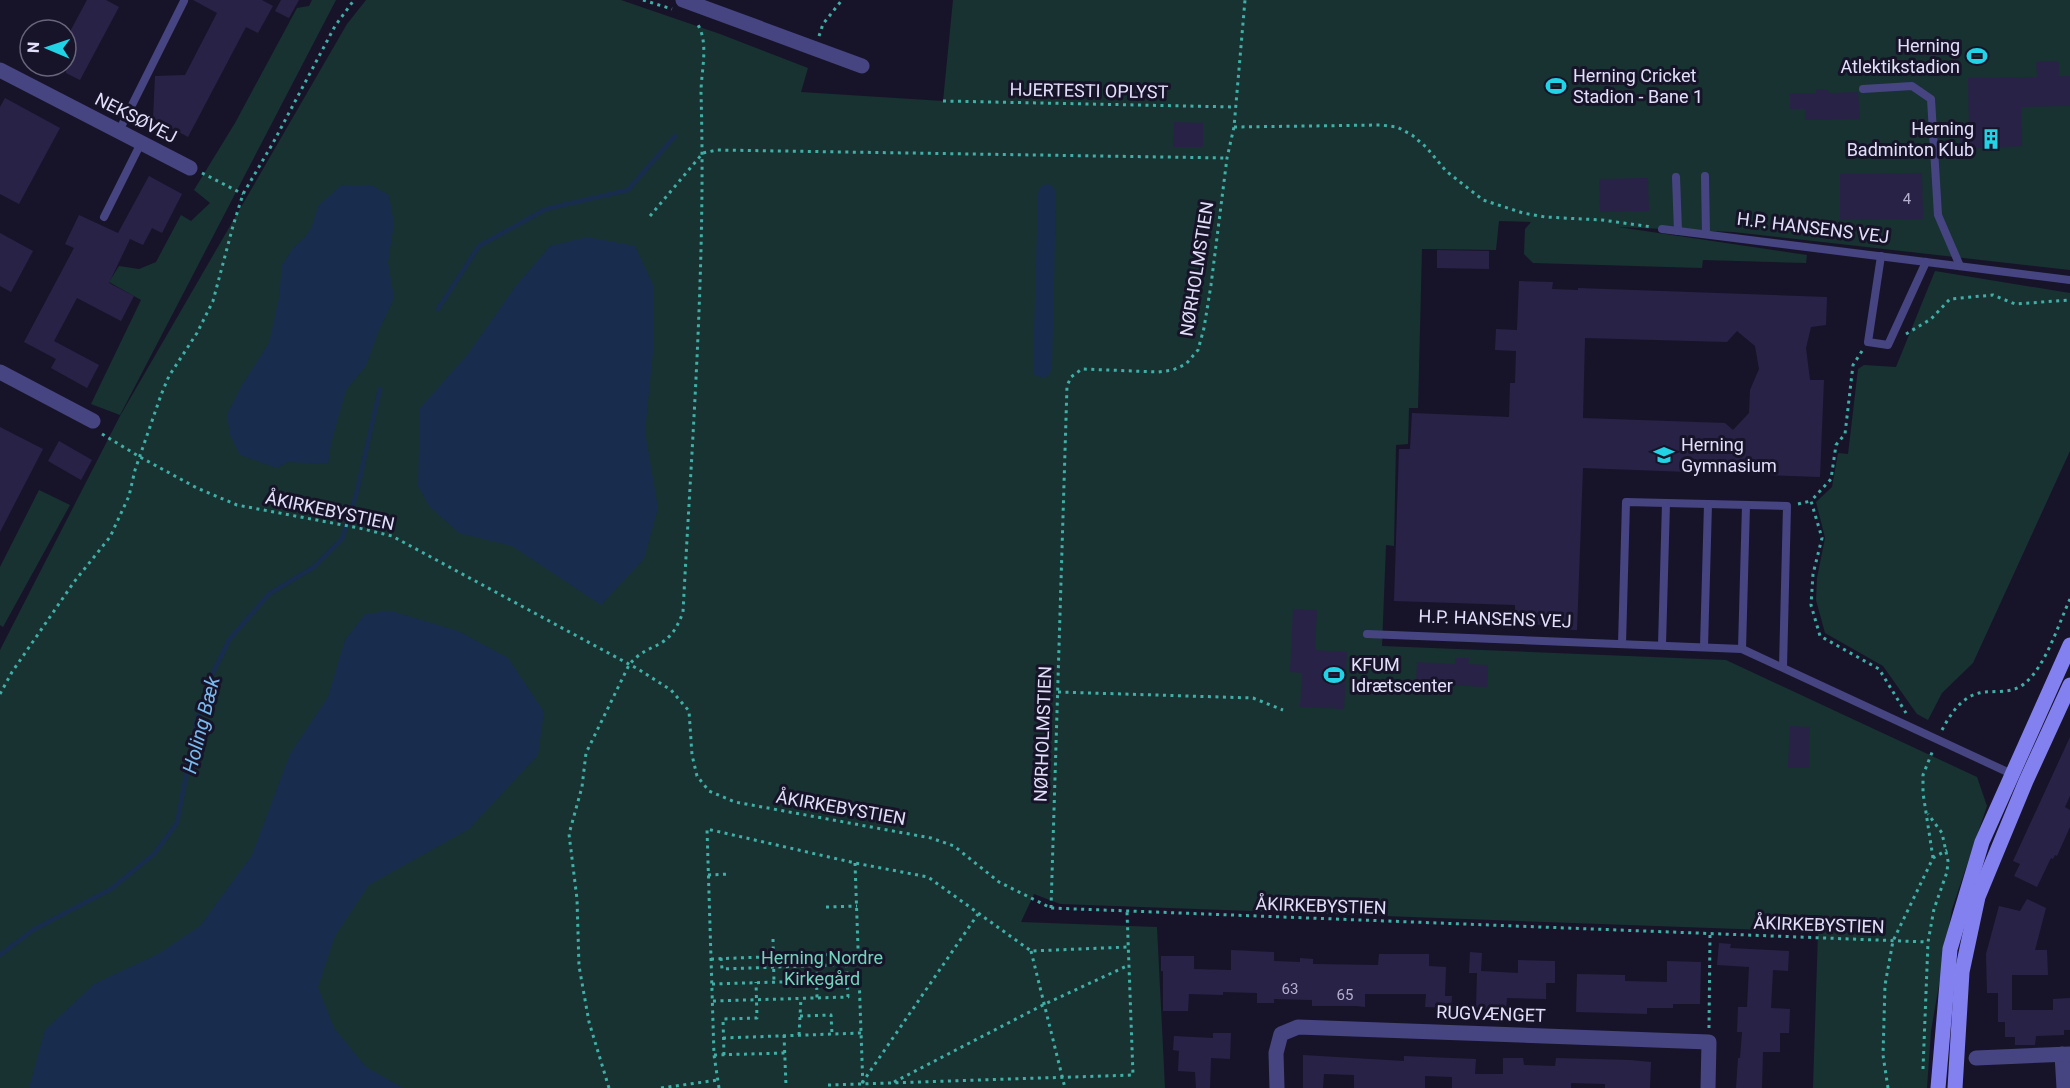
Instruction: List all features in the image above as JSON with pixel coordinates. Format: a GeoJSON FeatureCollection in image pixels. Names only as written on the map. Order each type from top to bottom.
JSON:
{"type":"FeatureCollection","features":[{"type":"Feature","properties":{"kind":"street"},"geometry":{"type":"LineString","coordinates":[[682,6],[814,48],[862,66]]}},
{"type":"Feature","properties":{"kind":"street","name":"NEKSØVEJ"},"geometry":{"type":"LineString","coordinates":[[0,70],[190,168]]}},
{"type":"Feature","properties":{"kind":"street"},"geometry":{"type":"LineString","coordinates":[[0,372],[93,421]]}},
{"type":"Feature","properties":{"kind":"street"},"geometry":{"type":"LineString","coordinates":[[1955,1088],[1962,972],[1978,897],[2019,778],[2070,645]]}},
{"type":"Feature","properties":{"kind":"street"},"geometry":{"type":"LineString","coordinates":[[1938,1088],[1950,949],[1982,842],[2070,685]]}},
{"type":"Feature","properties":{"kind":"street","name":"RUGVÆNGET"},"geometry":{"type":"LineString","coordinates":[[1277,1088],[1276,1053],[1281,1034],[1298,1027],[1709,1042]]}},
{"type":"Feature","properties":{"kind":"street"},"geometry":{"type":"LineString","coordinates":[[1708,1088],[1709,1042]]}},
{"type":"Feature","properties":{"kind":"street"},"geometry":{"type":"LineString","coordinates":[[1976,1058],[2066,1054],[2064,1088]]}},
{"type":"Feature","properties":{"kind":"lane"},"geometry":{"type":"LineString","coordinates":[[119,131],[184,1]]}},
{"type":"Feature","properties":{"kind":"lane"},"geometry":{"type":"LineString","coordinates":[[1863,88],[1912,86],[1930,99],[1938,216],[1960,266]]}},
{"type":"Feature","properties":{"kind":"lane"},"geometry":{"type":"LineString","coordinates":[[104,217],[141,142]]}},
{"type":"Feature","properties":{"kind":"lane"},"geometry":{"type":"LineString","coordinates":[[1705,176],[1706,234]]}},
{"type":"Feature","properties":{"kind":"lane"},"geometry":{"type":"LineString","coordinates":[[1676,177],[1678,231]]}},
{"type":"Feature","properties":{"kind":"lane","name":"H.P. HANSENS VEJ"},"geometry":{"type":"LineString","coordinates":[[1662,229],[2070,280]]}},
{"type":"Feature","properties":{"kind":"lane"},"geometry":{"type":"LineString","coordinates":[[1881,256],[1868,342],[1888,345],[1926,262]]}},
{"type":"Feature","properties":{"kind":"lane"},"geometry":{"type":"LineString","coordinates":[[1622,644],[1626,502],[1787,506],[1783,667]]}},
{"type":"Feature","properties":{"kind":"lane"},"geometry":{"type":"LineString","coordinates":[[1662,645],[1666,503]]}},
{"type":"Feature","properties":{"kind":"lane"},"geometry":{"type":"LineString","coordinates":[[1704,647],[1708,504]]}},
{"type":"Feature","properties":{"kind":"lane"},"geometry":{"type":"LineString","coordinates":[[1742,648],[1746,505]]}},
{"type":"Feature","properties":{"kind":"lane","name":"H.P. HANSENS VEJ"},"geometry":{"type":"LineString","coordinates":[[1366,634],[1742,648],[2019,778]]}},
{"type":"Feature","properties":{"kind":"path"},"geometry":{"type":"LineString","coordinates":[[0,694],[12,672],[75,582],[110,537],[129,496],[140,457],[169,376],[197,333],[213,301],[243,194],[273,143],[335,26],[354,0]]}},
{"type":"Feature","properties":{"kind":"path"},"geometry":{"type":"LineString","coordinates":[[643,0],[682,6]]}},
{"type":"Feature","properties":{"kind":"path"},"geometry":{"type":"LineString","coordinates":[[814,48],[824,24],[842,0]]}},
{"type":"Feature","properties":{"kind":"path","name":"NØRHOLMSTIEN"},"geometry":{"type":"LineString","coordinates":[[1051,908],[1067,386],[1071,377],[1082,369],[1158,372],[1173,370],[1186,364],[1198,350],[1211,285],[1227,158],[1234,127],[1245,0]]}},
{"type":"Feature","properties":{"kind":"path"},"geometry":{"type":"LineString","coordinates":[[609,1088],[590,1022],[579,966],[577,899],[569,834],[582,787],[586,753],[629,664],[635,657],[667,640],[677,628],[683,612],[702,233],[702,30],[694,19]]}},
{"type":"Feature","properties":{"kind":"path","name":"HJERTESTI OPLYST"},"geometry":{"type":"LineString","coordinates":[[943,101],[1235,107]]}},
{"type":"Feature","properties":{"kind":"path"},"geometry":{"type":"LineString","coordinates":[[1234,127],[1381,125],[1397,127],[1412,135],[1426,147],[1446,171],[1483,200],[1523,213],[1545,217],[1602,220],[1662,229]]}},
{"type":"Feature","properties":{"kind":"path"},"geometry":{"type":"LineString","coordinates":[[650,216],[703,153],[717,150],[1227,158]]}},
{"type":"Feature","properties":{"kind":"path"},"geometry":{"type":"LineString","coordinates":[[190,168],[243,194]]}},
{"type":"Feature","properties":{"kind":"path"},"geometry":{"type":"LineString","coordinates":[[1888,345],[1931,319],[1950,299],[1993,295],[2015,304],[2070,300]]}},
{"type":"Feature","properties":{"kind":"path"},"geometry":{"type":"LineString","coordinates":[[1868,342],[1853,365],[1845,434],[1836,445],[1831,479],[1811,501],[1822,538],[1813,574],[1811,605],[1820,636],[1879,669],[1917,730]]}},
{"type":"Feature","properties":{"kind":"path","name":"ÅKIRKEBYSTIEN"},"geometry":{"type":"LineString","coordinates":[[93,421],[93,429],[140,457],[197,488],[237,505],[392,536],[629,664],[671,690],[689,711],[692,755],[697,776],[709,791],[735,802],[931,838],[954,846],[999,882],[1051,908],[1928,942]]}},
{"type":"Feature","properties":{"kind":"path"},"geometry":{"type":"LineString","coordinates":[[1888,1088],[1883,1055],[1885,985],[1893,941],[1933,858],[1923,793],[1923,775],[1951,711],[1963,701],[1981,693],[2004,692],[2022,686],[2037,672],[2070,599]]}},
{"type":"Feature","properties":{"kind":"path"},"geometry":{"type":"LineString","coordinates":[[1058,692],[1253,698],[1283,710]]}},
{"type":"Feature","properties":{"kind":"path"},"geometry":{"type":"LineString","coordinates":[[1922,1077],[1928,942],[1934,909],[1947,872],[1947,850],[1942,833],[1927,812]]}},
{"type":"Feature","properties":{"kind":"path"},"geometry":{"type":"LineString","coordinates":[[719,1088],[714,1055],[707,830],[928,878],[1031,951],[1128,947]]}},
{"type":"Feature","properties":{"kind":"path"},"geometry":{"type":"LineString","coordinates":[[1933,858],[1947,850]]}},
{"type":"Feature","properties":{"kind":"path"},"geometry":{"type":"LineString","coordinates":[[855,863],[863,1086]]}},
{"type":"Feature","properties":{"kind":"path"},"geometry":{"type":"LineString","coordinates":[[708,875],[730,874]]}},
{"type":"Feature","properties":{"kind":"path"},"geometry":{"type":"LineString","coordinates":[[826,907],[857,906]]}},
{"type":"Feature","properties":{"kind":"path"},"geometry":{"type":"LineString","coordinates":[[828,1085],[863,1086],[892,1083],[1133,1075],[1127,912]]}},
{"type":"Feature","properties":{"kind":"path"},"geometry":{"type":"LineString","coordinates":[[863,1086],[978,914]]}},
{"type":"Feature","properties":{"kind":"path"},"geometry":{"type":"LineString","coordinates":[[1709,1042],[1710,934]]}},
{"type":"Feature","properties":{"kind":"path"},"geometry":{"type":"LineString","coordinates":[[773,939],[774,982]]}},
{"type":"Feature","properties":{"kind":"path"},"geometry":{"type":"LineString","coordinates":[[1031,951],[1065,1088]]}},
{"type":"Feature","properties":{"kind":"path"},"geometry":{"type":"LineString","coordinates":[[711,959],[846,954],[848,997],[712,1001]]}},
{"type":"Feature","properties":{"kind":"path"},"geometry":{"type":"LineString","coordinates":[[816,955],[817,998]]}},
{"type":"Feature","properties":{"kind":"path"},"geometry":{"type":"LineString","coordinates":[[722,958],[722,969],[859,964]]}},
{"type":"Feature","properties":{"kind":"path"},"geometry":{"type":"LineString","coordinates":[[892,1083],[1045,1004],[1129,964]]}},
{"type":"Feature","properties":{"kind":"path"},"geometry":{"type":"LineString","coordinates":[[712,984],[847,980]]}},
{"type":"Feature","properties":{"kind":"path"},"geometry":{"type":"LineString","coordinates":[[724,1055],[723,1019],[757,1018],[756,982]]}},
{"type":"Feature","properties":{"kind":"path"},"geometry":{"type":"LineString","coordinates":[[799,1035],[801,998]]}},
{"type":"Feature","properties":{"kind":"path"},"geometry":{"type":"LineString","coordinates":[[800,1016],[831,1016],[832,1034]]}},
{"type":"Feature","properties":{"kind":"path"},"geometry":{"type":"LineString","coordinates":[[723,1038],[861,1033]]}},
{"type":"Feature","properties":{"kind":"path"},"geometry":{"type":"LineString","coordinates":[[784,1035],[786,1086]]}},
{"type":"Feature","properties":{"kind":"path"},"geometry":{"type":"LineString","coordinates":[[714,1055],[785,1053]]}},
{"type":"Feature","properties":{"kind":"path"},"geometry":{"type":"LineString","coordinates":[[661,1088],[718,1080]]}},
{"type":"Feature","properties":{"kind":"green space"},"geometry":{"type":"Polygon","coordinates":[[[312,0],[336,0],[120,415],[91,404],[141,300],[109,282],[119,266],[139,269],[156,262],[181,215],[191,221],[210,203],[194,190],[235,123],[297,8],[309,6],[312,0]]]}},
{"type":"Feature","properties":{"kind":"green space","name":"Herning Nordre Kirkegård"},"geometry":{"type":"Polygon","coordinates":[[[366,0],[621,0],[720,34],[808,68],[801,92],[943,101],[953,0],[2070,0],[2070,270],[1733,232],[1618,227],[1807,255],[1806,263],[1703,260],[1702,268],[1533,263],[1524,254],[1525,229],[1531,222],[1499,221],[1496,250],[1422,249],[1418,408],[1409,408],[1408,444],[1396,445],[1394,546],[1386,545],[1382,646],[1726,660],[1977,777],[1987,806],[1952,909],[1931,1031],[1927,1088],[1813,1088],[1818,932],[1060,904],[1034,894],[1021,922],[1157,927],[1165,1088],[0,1088],[0,650],[120,416],[347,24],[366,0]]]}},
{"type":"Feature","properties":{"kind":"green space"},"geometry":{"type":"Polygon","coordinates":[[[1935,271],[2070,293],[2070,451],[1973,663],[1942,693],[1928,720],[1917,714],[1883,666],[1825,633],[1816,600],[1817,578],[1825,538],[1816,502],[1832,487],[1838,453],[1848,454],[1858,369],[1864,365],[1896,367],[1935,271]]]}},
{"type":"Feature","properties":{"kind":"green space"},"geometry":{"type":"Polygon","coordinates":[[[39,490],[70,505],[3,627],[0,625],[0,567],[39,490]]]}},
{"type":"Feature","properties":{"kind":"water"},"geometry":{"type":"Polygon","coordinates":[[[1049,184],[1054,188],[1056,194],[1052,367],[1049,375],[1044,378],[1034,375],[1033,366],[1038,195],[1041,187],[1049,184]]]}},
{"type":"Feature","properties":{"kind":"water"},"geometry":{"type":"Polygon","coordinates":[[[371,185],[389,195],[394,224],[388,262],[394,298],[366,366],[346,390],[331,444],[328,464],[288,462],[277,468],[240,455],[230,435],[227,414],[242,385],[269,343],[279,298],[282,265],[293,248],[311,229],[318,206],[341,186],[371,185]]]}},
{"type":"Feature","properties":{"kind":"water"},"geometry":{"type":"Polygon","coordinates":[[[587,237],[635,246],[654,287],[653,352],[645,432],[658,508],[644,559],[601,605],[512,546],[459,533],[430,507],[418,486],[420,408],[468,354],[515,287],[550,246],[587,237]]]}},
{"type":"Feature","properties":{"kind":"water"},"geometry":{"type":"Polygon","coordinates":[[[391,611],[458,631],[508,658],[544,712],[538,755],[469,829],[369,885],[335,936],[318,987],[334,1028],[366,1067],[403,1088],[29,1088],[45,1030],[94,984],[158,954],[200,926],[252,855],[290,754],[328,697],[345,640],[365,614],[391,611]]]}},
{"type":"Feature","properties":{"kind":"building"},"geometry":{"type":"Polygon","coordinates":[[[87,0],[106,0],[119,7],[80,80],[76,78],[78,78],[77,18],[87,0]]]}},
{"type":"Feature","properties":{"kind":"building"},"geometry":{"type":"Polygon","coordinates":[[[193,0],[262,0],[273,6],[258,33],[246,27],[188,137],[153,118],[155,76],[185,75],[217,13],[193,0]]]}},
{"type":"Feature","properties":{"kind":"building"},"geometry":{"type":"Polygon","coordinates":[[[281,0],[299,0],[289,18],[275,11],[281,0]]]}},
{"type":"Feature","properties":{"kind":"building"},"geometry":{"type":"Polygon","coordinates":[[[2036,61],[2059,61],[2059,76],[2070,76],[2070,106],[2021,107],[2022,146],[1960,149],[1959,132],[1969,131],[1968,78],[2037,77],[2036,61]]]}},
{"type":"Feature","properties":{"kind":"building"},"geometry":{"type":"Polygon","coordinates":[[[1816,89],[1827,89],[1830,93],[1858,92],[1860,119],[1805,120],[1805,109],[1790,109],[1790,93],[1816,93],[1816,89]]]}},
{"type":"Feature","properties":{"kind":"building"},"geometry":{"type":"Polygon","coordinates":[[[5,98],[60,128],[19,204],[0,194],[0,107],[5,98]]]}},
{"type":"Feature","properties":{"kind":"building"},"geometry":{"type":"Polygon","coordinates":[[[1174,122],[1203,123],[1203,147],[1173,147],[1174,122]]]}},
{"type":"Feature","properties":{"kind":"building"},"geometry":{"type":"Polygon","coordinates":[[[1922,173],[1923,219],[1840,220],[1840,174],[1922,173]]]}},
{"type":"Feature","properties":{"kind":"building"},"geometry":{"type":"Polygon","coordinates":[[[149,176],[182,194],[162,233],[152,228],[143,245],[130,239],[109,283],[134,296],[121,321],[77,298],[54,341],[99,365],[87,388],[51,368],[56,359],[24,342],[74,248],[65,244],[79,215],[118,233],[149,176]]]}},
{"type":"Feature","properties":{"kind":"building"},"geometry":{"type":"Polygon","coordinates":[[[1648,178],[1649,211],[1600,212],[1599,179],[1648,178]]]}},
{"type":"Feature","properties":{"kind":"building"},"geometry":{"type":"Polygon","coordinates":[[[0,233],[33,251],[11,292],[0,286],[0,233]]]}},
{"type":"Feature","properties":{"kind":"building"},"geometry":{"type":"Polygon","coordinates":[[[1437,250],[1489,251],[1489,269],[1437,268],[1437,250]]]}},
{"type":"Feature","properties":{"kind":"building","name":"Herning Gymnasium"},"geometry":{"type":"Polygon","coordinates":[[[1519,281],[1553,282],[1552,289],[1827,297],[1826,325],[1811,327],[1806,348],[1810,380],[1824,380],[1820,477],[1583,468],[1577,630],[1548,629],[1548,625],[1515,624],[1515,605],[1394,601],[1399,449],[1410,449],[1412,413],[1509,417],[1510,383],[1515,383],[1516,351],[1495,350],[1496,329],[1517,330],[1519,281]],[[1737,331],[1727,342],[1585,338],[1583,418],[1725,423],[1733,430],[1749,413],[1750,390],[1759,369],[1755,346],[1737,331]]]}},
{"type":"Feature","properties":{"kind":"building"},"geometry":{"type":"Polygon","coordinates":[[[0,427],[43,449],[0,532],[0,427]]]}},
{"type":"Feature","properties":{"kind":"building"},"geometry":{"type":"Polygon","coordinates":[[[59,441],[92,460],[81,480],[48,461],[59,441]]]}},
{"type":"Feature","properties":{"kind":"building"},"geometry":{"type":"Polygon","coordinates":[[[1293,609],[1317,610],[1315,650],[1347,652],[1344,709],[1300,707],[1302,673],[1290,672],[1293,609]]]}},
{"type":"Feature","properties":{"kind":"building"},"geometry":{"type":"Polygon","coordinates":[[[1455,658],[1469,658],[1468,664],[1488,665],[1487,687],[1416,684],[1417,662],[1455,664],[1455,658]]]}},
{"type":"Feature","properties":{"kind":"building"},"geometry":{"type":"Polygon","coordinates":[[[1790,726],[1810,727],[1809,768],[1788,768],[1790,726]]]}},
{"type":"Feature","properties":{"kind":"building"},"geometry":{"type":"Polygon","coordinates":[[[2070,737],[2070,796],[2065,807],[2070,810],[2070,827],[2057,856],[2051,858],[2037,887],[2014,876],[2020,864],[2013,861],[2070,737]]]}},
{"type":"Feature","properties":{"kind":"building"},"geometry":{"type":"Polygon","coordinates":[[[2027,899],[2046,908],[2035,950],[2047,950],[2048,975],[2012,975],[2012,1010],[2053,1010],[2053,999],[2070,998],[2070,1030],[2064,1030],[2064,1035],[2036,1036],[2035,1045],[2015,1045],[2015,1037],[2005,1037],[2005,1022],[1998,1022],[1998,993],[1987,993],[1986,954],[1999,906],[2020,911],[2027,899]]]}},
{"type":"Feature","properties":{"kind":"building"},"geometry":{"type":"Polygon","coordinates":[[[1719,943],[1731,944],[1730,948],[1789,951],[1788,971],[1773,970],[1771,1008],[1790,1009],[1789,1033],[1780,1033],[1780,1052],[1763,1052],[1762,1088],[1736,1088],[1742,1032],[1737,1032],[1738,1007],[1747,1007],[1749,967],[1717,965],[1719,943]]]}},
{"type":"Feature","properties":{"kind":"building"},"geometry":{"type":"Polygon","coordinates":[[[1231,950],[1274,952],[1274,961],[1300,962],[1300,958],[1313,959],[1313,964],[1378,965],[1379,954],[1429,954],[1429,966],[1446,967],[1445,996],[1452,996],[1451,1008],[1425,1007],[1426,994],[1365,994],[1365,1007],[1312,1006],[1312,1000],[1274,999],[1274,1003],[1257,1003],[1257,993],[1223,992],[1223,995],[1189,994],[1188,1011],[1163,1011],[1161,956],[1194,956],[1194,969],[1231,970],[1231,950]]]}},
{"type":"Feature","properties":{"kind":"building"},"geometry":{"type":"Polygon","coordinates":[[[1470,952],[1482,953],[1481,971],[1518,973],[1518,960],[1555,961],[1555,983],[1546,983],[1546,999],[1507,998],[1506,1010],[1476,1009],[1477,973],[1469,973],[1470,952]]]}},
{"type":"Feature","properties":{"kind":"building"},"geometry":{"type":"Polygon","coordinates":[[[1667,961],[1701,962],[1700,1004],[1673,1004],[1673,1008],[1647,1008],[1647,1014],[1576,1012],[1577,974],[1625,975],[1625,981],[1667,982],[1667,961]]]}},
{"type":"Feature","properties":{"kind":"building"},"geometry":{"type":"Polygon","coordinates":[[[1213,1033],[1231,1033],[1230,1059],[1211,1058],[1210,1088],[1196,1088],[1195,1072],[1178,1071],[1179,1051],[1173,1050],[1174,1036],[1213,1038],[1213,1033]]]}},
{"type":"Feature","properties":{"kind":"building"},"geometry":{"type":"Polygon","coordinates":[[[1303,1055],[1404,1061],[1404,1056],[1476,1059],[1475,1074],[1503,1074],[1503,1058],[1523,1058],[1524,1065],[1555,1066],[1556,1058],[1630,1060],[1651,1062],[1650,1088],[1605,1088],[1605,1084],[1571,1083],[1571,1088],[1452,1088],[1452,1077],[1425,1076],[1425,1088],[1354,1088],[1354,1075],[1324,1074],[1323,1088],[1303,1088],[1303,1055]]]}},
{"type":"Feature","properties":{"kind":"waterway","name":"Holing Bæk"},"geometry":{"type":"LineString","coordinates":[[438,309],[479,246],[546,209],[628,190],[675,136]]}},
{"type":"Feature","properties":{"kind":"waterway","name":"Holing Bæk"},"geometry":{"type":"LineString","coordinates":[[0,955],[33,930],[111,889],[154,854],[177,823],[197,720],[209,681],[229,640],[269,594],[314,567],[342,539],[356,495],[380,389]]}},
{"type":"Feature","properties":{"kind":"place","name":"Herning Atlektikstadion"},"geometry":{"type":"Point","coordinates":[1977,56]}},
{"type":"Feature","properties":{"kind":"place","name":"Herning Cricket Stadion - Bane 1"},"geometry":{"type":"Point","coordinates":[1556,86]}},
{"type":"Feature","properties":{"kind":"place","name":"Herning Badminton Klub"},"geometry":{"type":"Point","coordinates":[1991,139]}},
{"type":"Feature","properties":{"kind":"place","name":"Herning Gymnasium"},"geometry":{"type":"Point","coordinates":[1664,455]}},
{"type":"Feature","properties":{"kind":"place","name":"KFUM Idrætscenter"},"geometry":{"type":"Point","coordinates":[1334,675]}}]}
